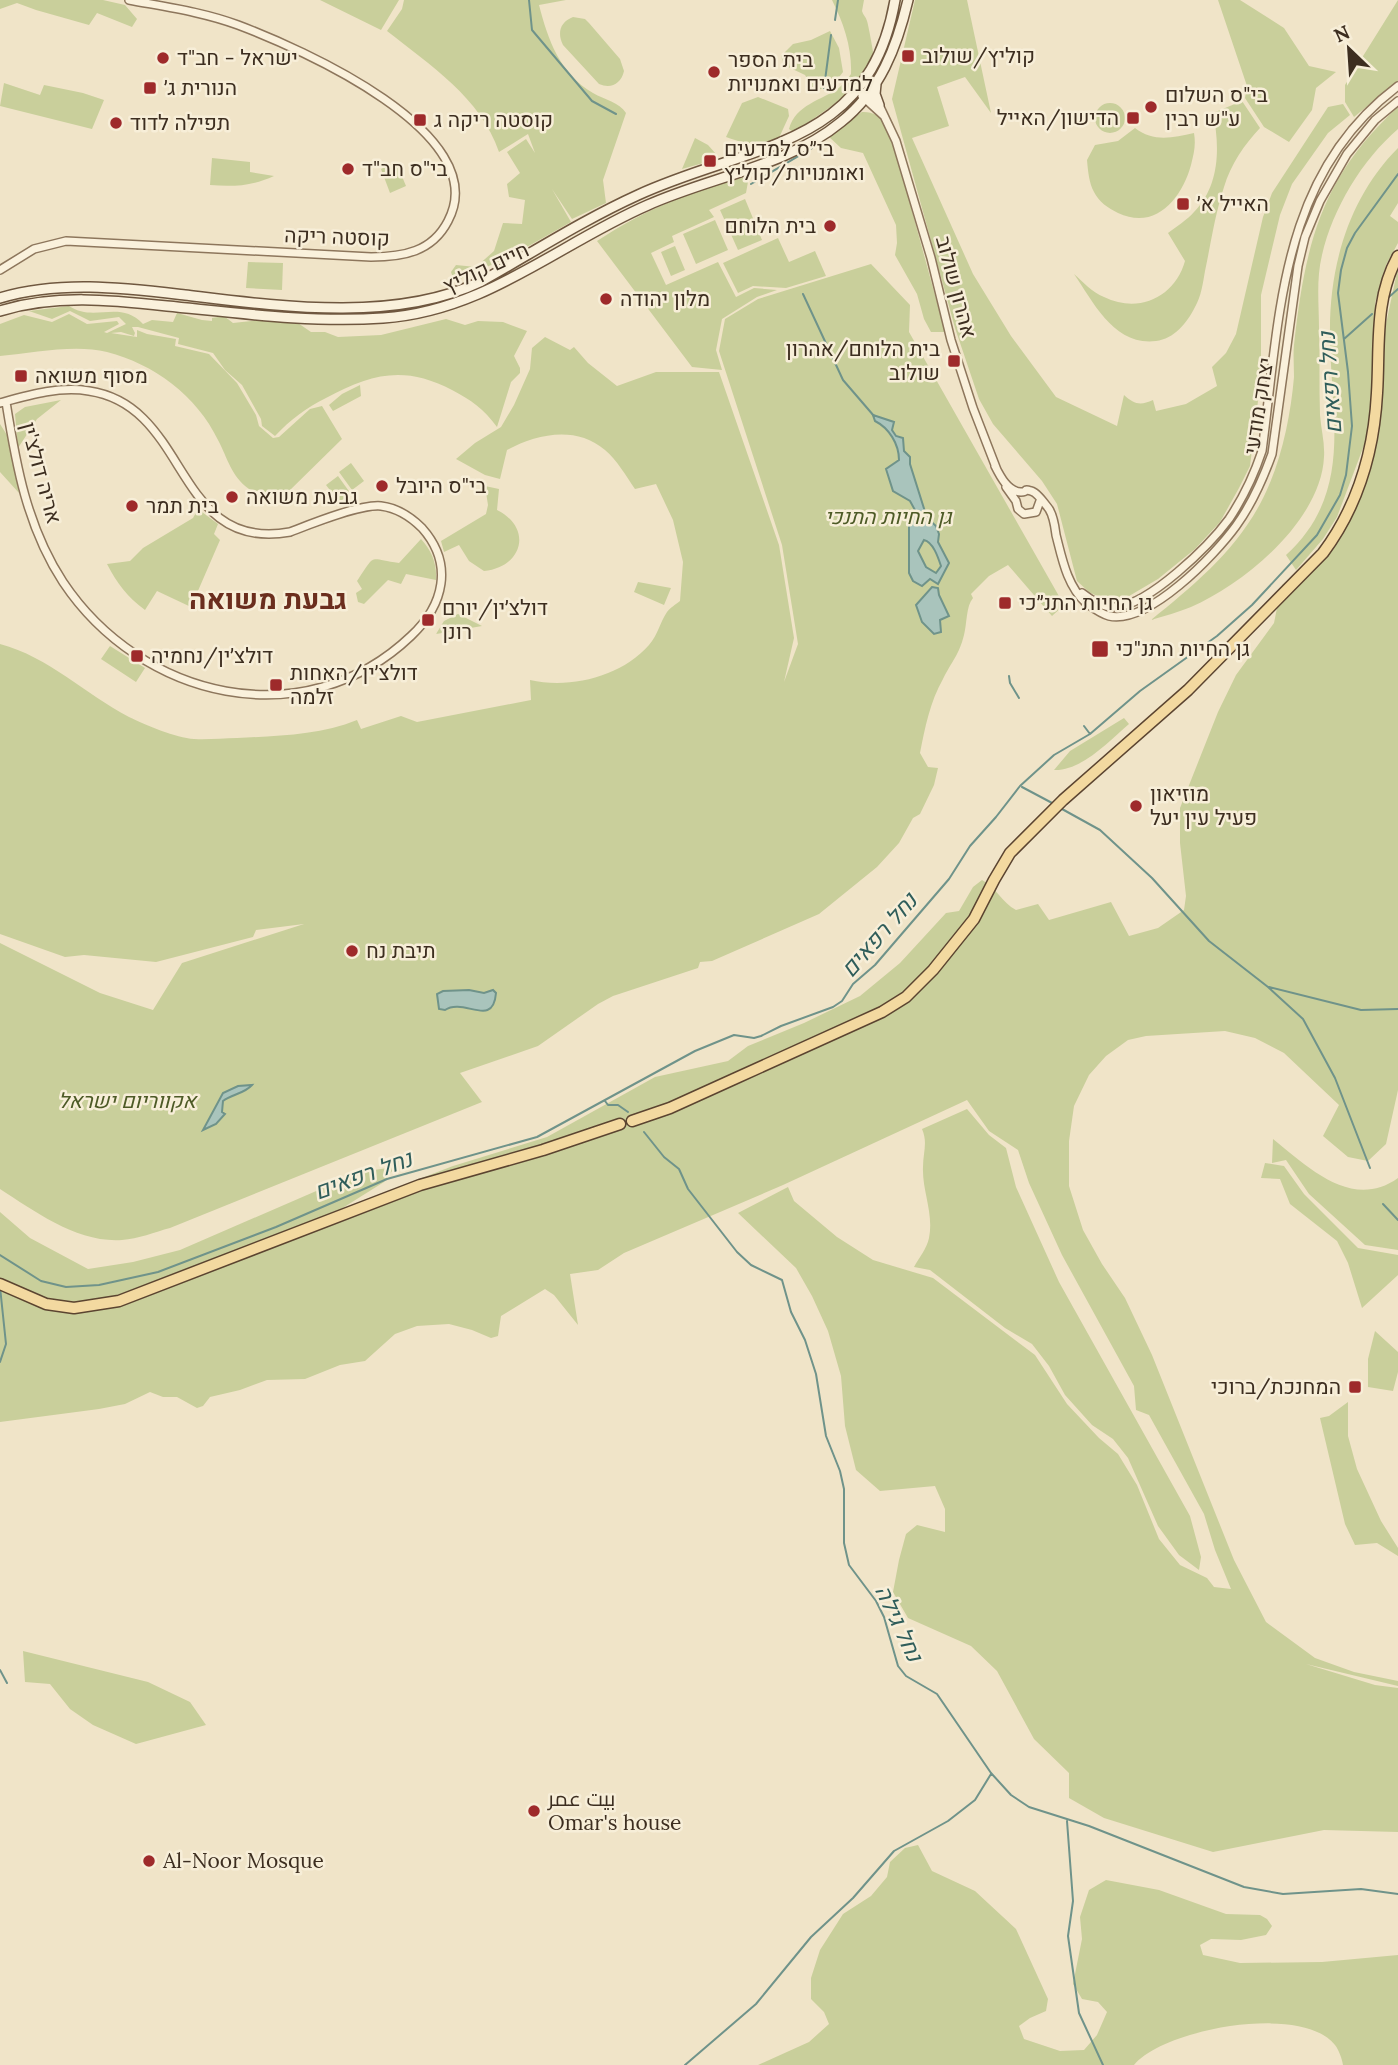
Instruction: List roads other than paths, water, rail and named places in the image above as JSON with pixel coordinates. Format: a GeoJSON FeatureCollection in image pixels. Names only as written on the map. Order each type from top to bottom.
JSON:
{"type":"FeatureCollection","features":[{"type":"Feature","properties":{"kind":"main road","name":"חיים קוליץ"},"geometry":{"type":"LineString","coordinates":[[0,299],[38,290],[82,287],[344,308],[387,307],[429,300],[480,282],[640,194],[790,139],[832,113],[858,91],[872,70],[892,18],[895,0]]}},
{"type":"Feature","properties":{"kind":"main road","name":"חיים קוליץ"},"geometry":{"type":"LineString","coordinates":[[0,311],[25,304],[65,299],[111,300],[229,312],[344,319],[388,318],[432,311],[485,292],[643,207],[799,149],[828,132],[853,111],[877,83],[894,49],[908,0]]}},
{"type":"Feature","properties":{"kind":"main road"},"geometry":{"type":"LineString","coordinates":[[853,111],[864,106],[877,107],[877,83]]}},
{"type":"Feature","properties":{"kind":"main road"},"geometry":{"type":"LineString","coordinates":[[632,1121],[670,1108],[872,1017],[900,1001],[933,970],[974,919],[1010,853],[1057,806],[1188,690],[1323,553],[1338,533],[1359,486],[1371,445],[1377,390],[1378,324],[1386,286],[1398,257]]}},
{"type":"Feature","properties":{"kind":"main road"},"geometry":{"type":"LineString","coordinates":[[0,1284],[46,1304],[74,1308],[119,1301],[420,1185],[543,1150],[620,1124]]}},
{"type":"Feature","properties":{"kind":"street","name":"קוסטה ריקה"},"geometry":{"type":"LineString","coordinates":[[0,270],[34,249],[66,241],[401,256],[433,242],[447,224],[452,213],[455,191],[449,165],[432,142],[384,98],[346,75],[238,25],[198,13],[129,0]]}},
{"type":"Feature","properties":{"kind":"street","name":"יצחק מודעי"},"geometry":{"type":"LineString","coordinates":[[1070,579],[1085,595],[1100,604],[1115,607],[1136,602],[1191,560],[1229,518],[1251,479],[1262,451],[1287,264],[1305,208],[1323,172],[1351,131],[1398,86]]}},
{"type":"Feature","properties":{"kind":"street","name":"אהרון שולוב"},"geometry":{"type":"LineString","coordinates":[[858,91],[884,116],[896,141],[961,372],[995,467],[1016,501]]}},
{"type":"Feature","properties":{"kind":"street","name":"יצחק מודעי"},"geometry":{"type":"LineString","coordinates":[[1040,501],[1049,509],[1070,579],[1080,597],[1094,609],[1110,616],[1133,614],[1151,606],[1219,547],[1237,524],[1261,483],[1272,454],[1298,266],[1310,224],[1347,154],[1375,120],[1398,101]]}},
{"type":"Feature","properties":{"kind":"street","name":"אריה דולצ'ין"},"geometry":{"type":"LineString","coordinates":[[68,389],[92,391],[125,403],[141,414],[156,431],[204,506],[221,519],[256,532],[290,532],[372,506],[395,510],[420,526],[437,549],[443,574],[436,602],[412,635],[391,653],[357,675],[329,685],[277,695],[254,694],[216,690],[170,674],[138,658],[107,633],[63,582],[41,542],[28,509],[9,421],[2,402],[68,389]]}},
{"type":"Feature","properties":{"kind":"street"},"geometry":{"type":"LineString","coordinates":[[0,412],[9,421]]}},
{"type":"Feature","properties":{"kind":"street","name":"אהרון שולוב"},"geometry":{"type":"LineString","coordinates":[[995,467],[1006,484],[1021,492]]}},
{"type":"Feature","properties":{"kind":"street"},"geometry":{"type":"LineString","coordinates":[[1021,492],[1035,492],[1040,501],[1038,510],[1032,514],[1024,514],[1018,509],[1016,501],[1021,492]]}},
{"type":"Feature","properties":{"kind":"street"},"geometry":{"type":"LineString","coordinates":[[1038,510],[1046,512],[1054,523]]}},
{"type":"Feature","properties":{"kind":"water"},"geometry":{"type":"Polygon","coordinates":[[[873,415],[894,422],[892,430],[896,436],[903,438],[904,451],[910,457],[927,518],[936,526],[938,542],[949,563],[938,584],[930,579],[922,586],[913,581],[909,573],[909,527],[915,510],[910,501],[893,491],[886,469],[899,460],[897,448],[889,432],[875,421],[873,415]],[[924,540],[918,551],[926,567],[936,573],[941,566],[935,550],[924,540]]]}},
{"type":"Feature","properties":{"kind":"water"},"geometry":{"type":"Polygon","coordinates":[[[932,587],[938,588],[949,616],[940,620],[941,632],[934,634],[922,622],[916,605],[932,587]]]}},
{"type":"Feature","properties":{"kind":"water"},"geometry":{"type":"Polygon","coordinates":[[[469,990],[484,993],[493,990],[496,993],[494,1004],[484,1011],[461,1007],[439,1009],[437,994],[443,991],[469,990]]]}},
{"type":"Feature","properties":{"kind":"water"},"geometry":{"type":"Polygon","coordinates":[[[252,1085],[223,1101],[222,1112],[225,1114],[216,1124],[203,1130],[223,1093],[238,1086],[252,1085]]]}},
{"type":"Feature","properties":{"kind":"waterway"},"geometry":{"type":"LineString","coordinates":[[529,0],[532,30],[592,101],[616,114]]}},
{"type":"Feature","properties":{"kind":"waterway"},"geometry":{"type":"LineString","coordinates":[[835,20],[838,0]]}},
{"type":"Feature","properties":{"kind":"waterway"},"geometry":{"type":"LineString","coordinates":[[824,88],[831,35]]}},
{"type":"Feature","properties":{"kind":"waterway"},"geometry":{"type":"LineString","coordinates":[[751,184],[819,144]]}},
{"type":"Feature","properties":{"kind":"waterway","name":"נחל רפאים"},"geometry":{"type":"LineString","coordinates":[[0,1255],[41,1281],[66,1287],[99,1285],[158,1272],[276,1227],[387,1179],[537,1137],[695,1051],[734,1035],[754,1038],[761,1036],[842,1001],[853,984],[875,965],[949,879],[970,846],[1020,786],[1054,755],[1090,734],[1140,691],[1217,636],[1252,605],[1317,535],[1340,495],[1346,475],[1352,426],[1338,293],[1341,270],[1347,248],[1355,233],[1398,174]]}},
{"type":"Feature","properties":{"kind":"waterway"},"geometry":{"type":"LineString","coordinates":[[1389,297],[1398,289]]}},
{"type":"Feature","properties":{"kind":"waterway"},"geometry":{"type":"LineString","coordinates":[[803,294],[843,380],[874,416]]}},
{"type":"Feature","properties":{"kind":"waterway"},"geometry":{"type":"LineString","coordinates":[[1344,339],[1372,314]]}},
{"type":"Feature","properties":{"kind":"waterway"},"geometry":{"type":"LineString","coordinates":[[1009,676],[1019,698]]}},
{"type":"Feature","properties":{"kind":"waterway"},"geometry":{"type":"LineString","coordinates":[[1084,726],[1090,734]]}},
{"type":"Feature","properties":{"kind":"waterway"},"geometry":{"type":"LineString","coordinates":[[1022,787],[1054,804]]}},
{"type":"Feature","properties":{"kind":"waterway"},"geometry":{"type":"LineString","coordinates":[[1062,809],[1100,830],[1152,878],[1209,941],[1268,987],[1303,1019],[1335,1078],[1370,1168]]}},
{"type":"Feature","properties":{"kind":"waterway"},"geometry":{"type":"LineString","coordinates":[[1269,987],[1361,1010],[1398,1009]]}},
{"type":"Feature","properties":{"kind":"waterway","name":"נחל גילה"},"geometry":{"type":"LineString","coordinates":[[605,1101],[608,1105],[618,1105],[628,1112]]}},
{"type":"Feature","properties":{"kind":"waterway","name":"נחל גילה"},"geometry":{"type":"LineString","coordinates":[[644,1132],[664,1157],[679,1169],[688,1189],[737,1252],[751,1265],[782,1280],[791,1312],[805,1340],[816,1374],[826,1436],[840,1471],[844,1489],[844,1543],[849,1565],[876,1601],[884,1617],[898,1666],[906,1676],[937,1694],[991,1773],[1011,1795],[1029,1807],[1089,1826],[1244,1887],[1283,1894],[1361,1889],[1398,1894]]}},
{"type":"Feature","properties":{"kind":"waterway"},"geometry":{"type":"LineString","coordinates":[[1383,1204],[1398,1220]]}},
{"type":"Feature","properties":{"kind":"waterway"},"geometry":{"type":"LineString","coordinates":[[0,1287],[6,1344],[0,1362]]}},
{"type":"Feature","properties":{"kind":"waterway"},"geometry":{"type":"LineString","coordinates":[[0,1670],[7,1683]]}},
{"type":"Feature","properties":{"kind":"waterway"},"geometry":{"type":"LineString","coordinates":[[685,2065],[756,2004],[811,1937],[853,1898],[894,1851],[948,1821],[975,1800],[991,1774]]}},
{"type":"Feature","properties":{"kind":"waterway"},"geometry":{"type":"LineString","coordinates":[[1067,1821],[1073,1901],[1068,1936],[1079,2013],[1103,2065]]}},
{"type":"Feature","properties":{"kind":"place","name":"קוליץ/שולוב"},"geometry":{"type":"Point","coordinates":[908,56]}},
{"type":"Feature","properties":{"kind":"place","name":"ישראל - חב\"ד"},"geometry":{"type":"Point","coordinates":[163,58]}},
{"type":"Feature","properties":{"kind":"place","name":"בית הספר למדעים ואמנויות"},"geometry":{"type":"Point","coordinates":[714,72]}},
{"type":"Feature","properties":{"kind":"place","name":"הנורית ג׳"},"geometry":{"type":"Point","coordinates":[150,88]}},
{"type":"Feature","properties":{"kind":"place","name":"בי\"ס השלום ע\"ש רבין"},"geometry":{"type":"Point","coordinates":[1151,107]}},
{"type":"Feature","properties":{"kind":"place","name":"הדישון/האייל"},"geometry":{"type":"Point","coordinates":[1133,118]}},
{"type":"Feature","properties":{"kind":"place","name":"קוסטה ריקה ג"},"geometry":{"type":"Point","coordinates":[420,120]}},
{"type":"Feature","properties":{"kind":"place","name":"תפילה לדוד"},"geometry":{"type":"Point","coordinates":[116,123]}},
{"type":"Feature","properties":{"kind":"place","name":"בי״ס למדעים ואומנויות/קוליץ"},"geometry":{"type":"Point","coordinates":[710,161]}},
{"type":"Feature","properties":{"kind":"place","name":"בי\"ס חב\"ד"},"geometry":{"type":"Point","coordinates":[348,169]}},
{"type":"Feature","properties":{"kind":"place","name":"האייל א׳"},"geometry":{"type":"Point","coordinates":[1183,204]}},
{"type":"Feature","properties":{"kind":"place","name":"בית הלוחם"},"geometry":{"type":"Point","coordinates":[830,226]}},
{"type":"Feature","properties":{"kind":"place","name":"מלון יהודה"},"geometry":{"type":"Point","coordinates":[606,299]}},
{"type":"Feature","properties":{"kind":"place","name":"בית הלוחם/אהרון שולוב"},"geometry":{"type":"Point","coordinates":[954,361]}},
{"type":"Feature","properties":{"kind":"place","name":"מסוף משואה"},"geometry":{"type":"Point","coordinates":[21,376]}},
{"type":"Feature","properties":{"kind":"place","name":"בי\"ס היובל"},"geometry":{"type":"Point","coordinates":[382,486]}},
{"type":"Feature","properties":{"kind":"place","name":"גבעת משואה"},"geometry":{"type":"Point","coordinates":[232,497]}},
{"type":"Feature","properties":{"kind":"place","name":"בית תמר"},"geometry":{"type":"Point","coordinates":[132,506]}},
{"type":"Feature","properties":{"kind":"place","name":"גן החיות התנ״כי"},"geometry":{"type":"Point","coordinates":[1005,603]}},
{"type":"Feature","properties":{"kind":"place","name":"דולצ׳ין/יורם רונן"},"geometry":{"type":"Point","coordinates":[428,620]}},
{"type":"Feature","properties":{"kind":"place","name":"גן החיות התנ\"כי"},"geometry":{"type":"Point","coordinates":[1100,649]}},
{"type":"Feature","properties":{"kind":"place","name":"דולצ׳ין/נחמיה"},"geometry":{"type":"Point","coordinates":[137,656]}},
{"type":"Feature","properties":{"kind":"place","name":"דולצ׳ין/האחות זלמה"},"geometry":{"type":"Point","coordinates":[276,685]}},
{"type":"Feature","properties":{"kind":"place","name":"מוזיאון פעיל עין יעל"},"geometry":{"type":"Point","coordinates":[1136,806]}},
{"type":"Feature","properties":{"kind":"place","name":"תיבת נח"},"geometry":{"type":"Point","coordinates":[352,951]}},
{"type":"Feature","properties":{"kind":"place","name":"המחנכת/ברוכי"},"geometry":{"type":"Point","coordinates":[1355,1387]}},
{"type":"Feature","properties":{"kind":"place","name":"بيت عمر Omar's house"},"geometry":{"type":"Point","coordinates":[534,1811]}},
{"type":"Feature","properties":{"kind":"place","name":"Al-Noor Mosque"},"geometry":{"type":"Point","coordinates":[149,1861]}},
{"type":"Feature","properties":{"kind":"district","name":"גבעת משואה"},"geometry":{"type":"Point","coordinates":[268,599]}},
{"type":"Feature","properties":{"kind":"park label","name":"גן החיות התנכי"},"geometry":{"type":"Point","coordinates":[888,517]}},
{"type":"Feature","properties":{"kind":"park label","name":"אקווריום ישראל"},"geometry":{"type":"Point","coordinates":[127,1101]}}]}
